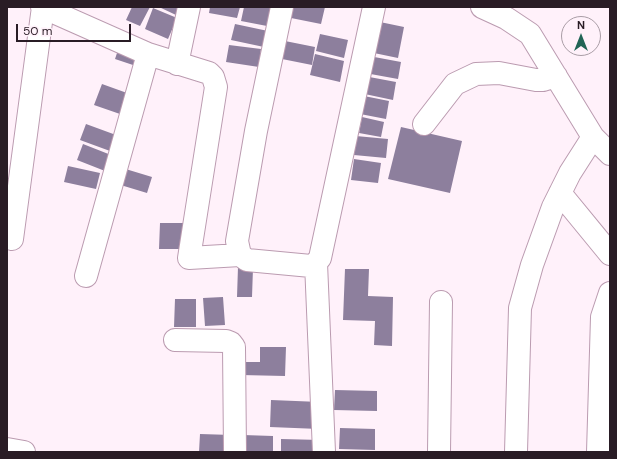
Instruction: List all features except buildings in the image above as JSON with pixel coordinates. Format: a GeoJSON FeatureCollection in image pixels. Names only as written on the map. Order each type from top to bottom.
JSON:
{"type":"FeatureCollection","features":[{"type":"Feature","properties":{"kind":"street"},"geometry":{"type":"LineString","coordinates":[[12,239],[42,7],[148,54],[209,73],[213,77],[216,87],[189,258],[240,255],[247,260],[312,266],[320,258],[374,7]]}},
{"type":"Feature","properties":{"kind":"street"},"geometry":{"type":"LineString","coordinates":[[178,64],[189,7]]}},
{"type":"Feature","properties":{"kind":"street"},"geometry":{"type":"LineString","coordinates":[[240,255],[237,241],[256,131],[282,7]]}},
{"type":"Feature","properties":{"kind":"street"},"geometry":{"type":"LineString","coordinates":[[482,7],[506,18],[530,34],[593,137],[610,154]]}},
{"type":"Feature","properties":{"kind":"street"},"geometry":{"type":"LineString","coordinates":[[86,276],[148,54]]}},
{"type":"Feature","properties":{"kind":"street"},"geometry":{"type":"LineString","coordinates":[[424,124],[454,84],[476,74],[499,73],[536,80],[543,80],[556,76]]}},
{"type":"Feature","properties":{"kind":"street"},"geometry":{"type":"LineString","coordinates":[[516,452],[520,308],[532,264],[553,207],[570,173],[593,137]]}},
{"type":"Feature","properties":{"kind":"street"},"geometry":{"type":"LineString","coordinates":[[560,193],[610,254]]}},
{"type":"Feature","properties":{"kind":"street"},"geometry":{"type":"LineString","coordinates":[[316,263],[324,452]]}},
{"type":"Feature","properties":{"kind":"street"},"geometry":{"type":"LineString","coordinates":[[598,452],[602,317],[610,293]]}},
{"type":"Feature","properties":{"kind":"street"},"geometry":{"type":"LineString","coordinates":[[439,452],[441,302]]}},
{"type":"Feature","properties":{"kind":"street"},"geometry":{"type":"LineString","coordinates":[[176,340],[226,341],[231,343],[234,347],[235,452]]}},
{"type":"Feature","properties":{"kind":"street"},"geometry":{"type":"LineString","coordinates":[[7,449],[24,452]]}}]}
